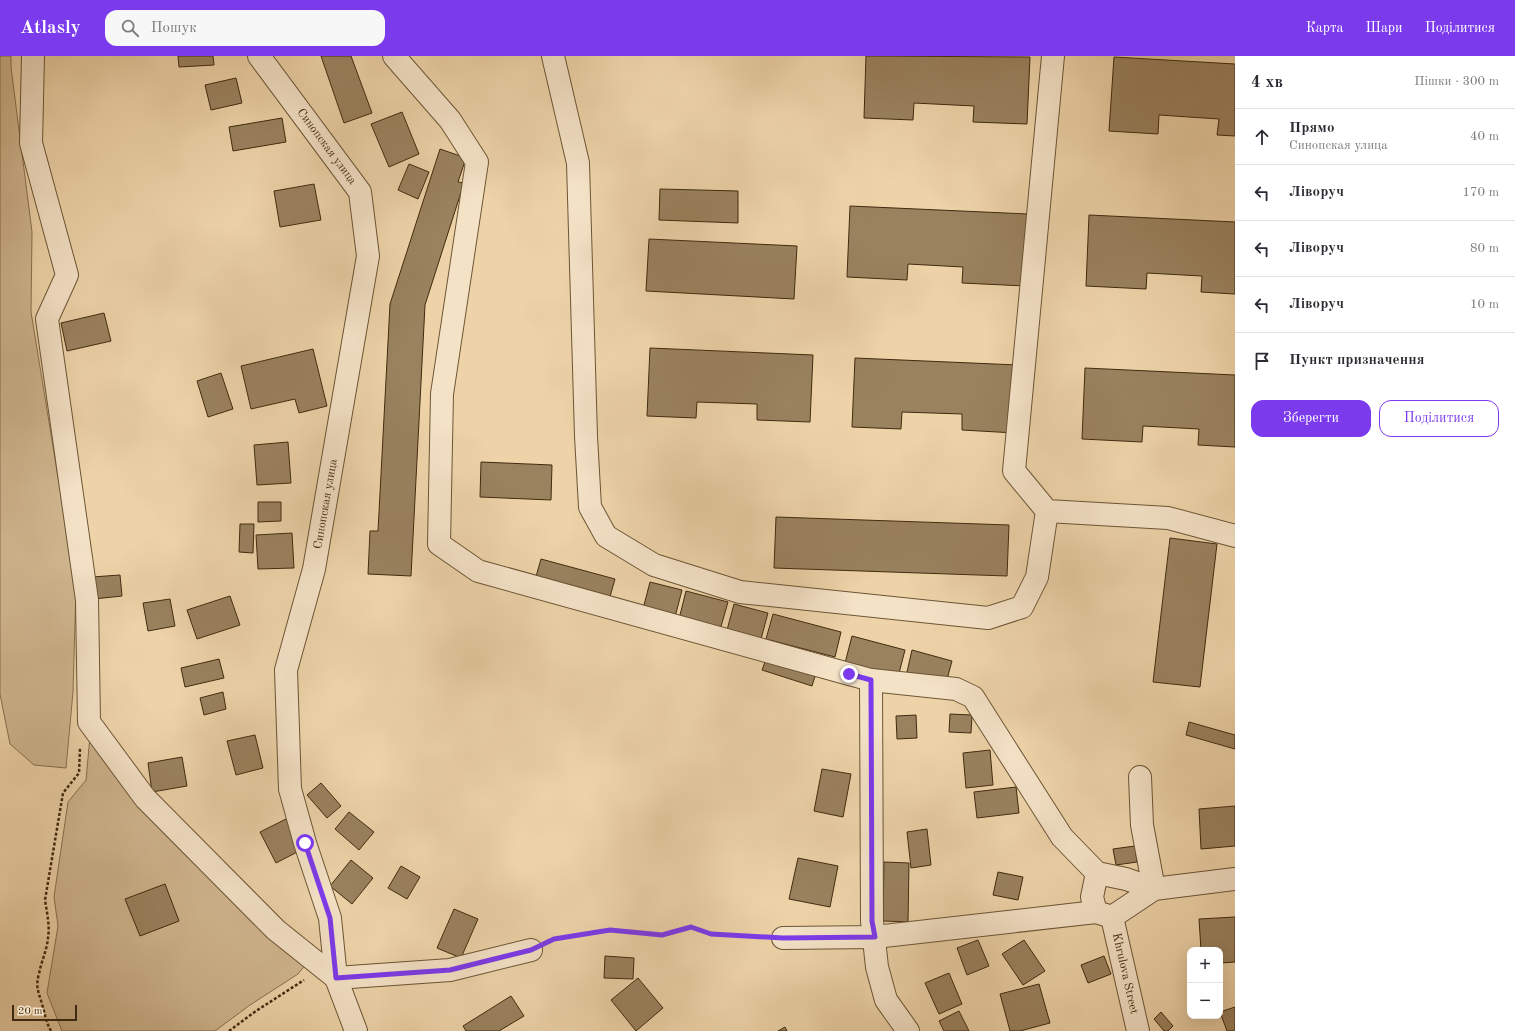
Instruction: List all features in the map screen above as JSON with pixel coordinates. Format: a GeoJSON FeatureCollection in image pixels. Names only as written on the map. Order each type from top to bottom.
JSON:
{"type":"FeatureCollection","features":[{"type":"Feature","properties":{"kind":"street"},"geometry":{"type":"LineString","coordinates":[[33,56],[31,143],[67,275],[47,319],[87,600],[89,722],[145,798],[276,930],[336,978],[450,970],[531,950]]}},
{"type":"Feature","properties":{"kind":"street","name":"Синопская улица"},"geometry":{"type":"LineString","coordinates":[[259,56],[360,192],[368,256],[314,569],[286,670],[290,789],[305,843],[330,918],[336,978],[356,1031]]}},
{"type":"Feature","properties":{"kind":"street"},"geometry":{"type":"LineString","coordinates":[[394,56],[450,120],[476,162],[442,394],[439,544],[478,571],[871,680],[956,689],[973,697],[1062,838],[1097,874],[1126,878],[1154,889]]}},
{"type":"Feature","properties":{"kind":"street"},"geometry":{"type":"LineString","coordinates":[[553,56],[578,163],[586,436],[590,507],[606,536],[654,565],[740,592],[988,618],[1022,606],[1037,577],[1047,511]]}},
{"type":"Feature","properties":{"kind":"street"},"geometry":{"type":"LineString","coordinates":[[1052,56],[1014,471],[1047,511],[1168,518],[1235,536]]}},
{"type":"Feature","properties":{"kind":"street"},"geometry":{"type":"LineString","coordinates":[[871,680],[872,921],[875,937],[877,967],[886,1000],[908,1031]]}},
{"type":"Feature","properties":{"kind":"street"},"geometry":{"type":"LineString","coordinates":[[1140,777],[1142,825],[1154,889]]}},
{"type":"Feature","properties":{"kind":"street","name":"Khrulova Street"},"geometry":{"type":"LineString","coordinates":[[1097,874],[1092,897],[1104,914],[1138,1031]]}},
{"type":"Feature","properties":{"kind":"street"},"geometry":{"type":"LineString","coordinates":[[783,938],[875,937],[1104,914],[1154,889],[1235,879]]}},
{"type":"Feature","properties":{"kind":"path"},"geometry":{"type":"LineString","coordinates":[[51,1031],[46,1022],[38,992],[38,975],[44,958],[48,937],[48,918],[45,900],[63,793],[79,773],[81,737],[89,722]]}},
{"type":"Feature","properties":{"kind":"path"},"geometry":{"type":"LineString","coordinates":[[531,950],[554,939],[610,930],[662,935],[691,927],[711,934],[783,938]]}},
{"type":"Feature","properties":{"kind":"path"},"geometry":{"type":"LineString","coordinates":[[229,1031],[256,1011],[305,979],[336,978]]}},
{"type":"Feature","properties":{"kind":"shaded area"},"geometry":{"type":"Polygon","coordinates":[[[0,56],[11,56],[11,67],[32,232],[31,312],[76,587],[73,692],[66,768],[34,765],[10,744],[0,694],[0,56]]]}},
{"type":"Feature","properties":{"kind":"shaded area"},"geometry":{"type":"Polygon","coordinates":[[[90,736],[179,841],[256,926],[306,964],[298,974],[250,1005],[215,1031],[62,1031],[47,993],[58,926],[54,897],[68,802],[86,780],[90,736]]]}},
{"type":"Feature","properties":{"kind":"building"},"geometry":{"type":"Polygon","coordinates":[[[178,56],[213,56],[214,65],[179,67],[178,56]]]}},
{"type":"Feature","properties":{"kind":"building"},"geometry":{"type":"Polygon","coordinates":[[[321,56],[351,56],[372,113],[344,123],[321,56]]]}},
{"type":"Feature","properties":{"kind":"building"},"geometry":{"type":"Polygon","coordinates":[[[866,56],[1030,57],[1027,124],[973,122],[974,106],[914,103],[913,120],[864,118],[866,56]]]}},
{"type":"Feature","properties":{"kind":"building"},"geometry":{"type":"Polygon","coordinates":[[[1114,57],[1235,64],[1235,136],[1217,135],[1219,119],[1159,115],[1158,134],[1109,131],[1114,57]]]}},
{"type":"Feature","properties":{"kind":"building"},"geometry":{"type":"Polygon","coordinates":[[[236,78],[242,103],[211,110],[205,85],[236,78]]]}},
{"type":"Feature","properties":{"kind":"building"},"geometry":{"type":"Polygon","coordinates":[[[402,112],[419,154],[389,167],[371,124],[402,112]]]}},
{"type":"Feature","properties":{"kind":"building"},"geometry":{"type":"Polygon","coordinates":[[[282,118],[286,142],[233,151],[229,127],[282,118]]]}},
{"type":"Feature","properties":{"kind":"building"},"geometry":{"type":"Polygon","coordinates":[[[440,149],[466,158],[458,182],[464,183],[425,305],[411,576],[368,574],[370,531],[378,531],[390,304],[440,149]]]}},
{"type":"Feature","properties":{"kind":"building"},"geometry":{"type":"Polygon","coordinates":[[[409,164],[429,172],[418,199],[398,190],[409,164]]]}},
{"type":"Feature","properties":{"kind":"building"},"geometry":{"type":"Polygon","coordinates":[[[314,184],[321,220],[280,227],[274,191],[314,184]]]}},
{"type":"Feature","properties":{"kind":"building"},"geometry":{"type":"Polygon","coordinates":[[[660,189],[738,191],[738,223],[659,220],[660,189]]]}},
{"type":"Feature","properties":{"kind":"building"},"geometry":{"type":"Polygon","coordinates":[[[850,206],[1028,214],[1025,286],[962,283],[963,267],[908,264],[907,280],[847,277],[850,206]]]}},
{"type":"Feature","properties":{"kind":"building"},"geometry":{"type":"Polygon","coordinates":[[[1089,215],[1235,222],[1235,294],[1201,292],[1202,276],[1147,273],[1146,289],[1086,286],[1089,215]]]}},
{"type":"Feature","properties":{"kind":"building"},"geometry":{"type":"Polygon","coordinates":[[[649,239],[797,246],[794,299],[646,291],[649,239]]]}},
{"type":"Feature","properties":{"kind":"building"},"geometry":{"type":"Polygon","coordinates":[[[104,313],[111,341],[67,351],[61,323],[104,313]]]}},
{"type":"Feature","properties":{"kind":"building"},"geometry":{"type":"Polygon","coordinates":[[[650,348],[813,355],[810,422],[757,420],[757,404],[697,402],[696,418],[647,416],[650,348]]]}},
{"type":"Feature","properties":{"kind":"building"},"geometry":{"type":"Polygon","coordinates":[[[313,349],[327,406],[299,413],[295,399],[251,409],[241,366],[313,349]]]}},
{"type":"Feature","properties":{"kind":"building"},"geometry":{"type":"Polygon","coordinates":[[[855,358],[1018,365],[1015,433],[962,430],[962,414],[902,412],[901,429],[852,427],[855,358]]]}},
{"type":"Feature","properties":{"kind":"building"},"geometry":{"type":"Polygon","coordinates":[[[1085,368],[1235,375],[1235,447],[1198,445],[1199,429],[1143,426],[1142,442],[1082,439],[1085,368]]]}},
{"type":"Feature","properties":{"kind":"building"},"geometry":{"type":"Polygon","coordinates":[[[221,373],[233,409],[208,417],[197,381],[221,373]]]}},
{"type":"Feature","properties":{"kind":"building"},"geometry":{"type":"Polygon","coordinates":[[[288,442],[291,483],[257,485],[254,445],[288,442]]]}},
{"type":"Feature","properties":{"kind":"building"},"geometry":{"type":"Polygon","coordinates":[[[481,462],[552,465],[551,500],[480,497],[481,462]]]}},
{"type":"Feature","properties":{"kind":"building"},"geometry":{"type":"Polygon","coordinates":[[[258,502],[281,502],[281,521],[258,522],[258,502]]]}},
{"type":"Feature","properties":{"kind":"building"},"geometry":{"type":"Polygon","coordinates":[[[776,517],[1009,525],[1007,576],[774,568],[776,517]]]}},
{"type":"Feature","properties":{"kind":"building"},"geometry":{"type":"Polygon","coordinates":[[[240,524],[254,524],[253,553],[239,552],[240,524]]]}},
{"type":"Feature","properties":{"kind":"building"},"geometry":{"type":"Polygon","coordinates":[[[292,533],[294,568],[258,569],[256,535],[292,533]]]}},
{"type":"Feature","properties":{"kind":"building"},"geometry":{"type":"Polygon","coordinates":[[[1170,538],[1217,544],[1200,687],[1153,682],[1170,538]]]}},
{"type":"Feature","properties":{"kind":"building"},"geometry":{"type":"Polygon","coordinates":[[[541,559],[615,579],[609,600],[535,580],[541,559]]]}},
{"type":"Feature","properties":{"kind":"building"},"geometry":{"type":"Polygon","coordinates":[[[120,575],[122,596],[94,599],[92,577],[120,575]]]}},
{"type":"Feature","properties":{"kind":"building"},"geometry":{"type":"Polygon","coordinates":[[[650,582],[682,590],[674,621],[642,613],[650,582]]]}},
{"type":"Feature","properties":{"kind":"building"},"geometry":{"type":"Polygon","coordinates":[[[686,591],[728,602],[720,630],[679,619],[686,591]]]}},
{"type":"Feature","properties":{"kind":"building"},"geometry":{"type":"Polygon","coordinates":[[[230,596],[240,625],[197,639],[187,610],[230,596]]]}},
{"type":"Feature","properties":{"kind":"building"},"geometry":{"type":"Polygon","coordinates":[[[170,599],[175,626],[148,631],[143,603],[170,599]]]}},
{"type":"Feature","properties":{"kind":"building"},"geometry":{"type":"Polygon","coordinates":[[[734,604],[768,613],[761,639],[727,630],[734,604]]]}},
{"type":"Feature","properties":{"kind":"building"},"geometry":{"type":"Polygon","coordinates":[[[773,614],[841,632],[835,657],[766,639],[773,614]]]}},
{"type":"Feature","properties":{"kind":"building"},"geometry":{"type":"Polygon","coordinates":[[[852,636],[905,650],[898,677],[845,663],[852,636]]]}},
{"type":"Feature","properties":{"kind":"building"},"geometry":{"type":"Polygon","coordinates":[[[912,650],[952,661],[946,683],[907,672],[912,650]]]}},
{"type":"Feature","properties":{"kind":"building"},"geometry":{"type":"Polygon","coordinates":[[[768,654],[817,670],[812,686],[762,670],[768,654]]]}},
{"type":"Feature","properties":{"kind":"building"},"geometry":{"type":"Polygon","coordinates":[[[219,659],[224,678],[185,687],[181,668],[219,659]]]}},
{"type":"Feature","properties":{"kind":"building"},"geometry":{"type":"Polygon","coordinates":[[[223,692],[226,709],[204,715],[200,698],[223,692]]]}},
{"type":"Feature","properties":{"kind":"building"},"geometry":{"type":"Polygon","coordinates":[[[950,714],[972,715],[971,733],[949,732],[950,714]]]}},
{"type":"Feature","properties":{"kind":"building"},"geometry":{"type":"Polygon","coordinates":[[[916,715],[917,738],[897,739],[896,716],[916,715]]]}},
{"type":"Feature","properties":{"kind":"building"},"geometry":{"type":"Polygon","coordinates":[[[1189,722],[1235,735],[1235,749],[1186,735],[1189,722]]]}},
{"type":"Feature","properties":{"kind":"building"},"geometry":{"type":"Polygon","coordinates":[[[255,735],[263,768],[236,775],[227,741],[255,735]]]}},
{"type":"Feature","properties":{"kind":"building"},"geometry":{"type":"Polygon","coordinates":[[[990,750],[993,785],[966,788],[963,753],[990,750]]]}},
{"type":"Feature","properties":{"kind":"building"},"geometry":{"type":"Polygon","coordinates":[[[182,757],[187,786],[152,792],[148,763],[182,757]]]}},
{"type":"Feature","properties":{"kind":"building"},"geometry":{"type":"Polygon","coordinates":[[[822,769],[851,774],[843,817],[814,811],[822,769]]]}},
{"type":"Feature","properties":{"kind":"building"},"geometry":{"type":"Polygon","coordinates":[[[321,783],[341,806],[327,818],[307,795],[321,783]]]}},
{"type":"Feature","properties":{"kind":"building"},"geometry":{"type":"Polygon","coordinates":[[[1016,787],[1019,813],[977,818],[974,792],[1016,787]]]}},
{"type":"Feature","properties":{"kind":"building"},"geometry":{"type":"Polygon","coordinates":[[[1235,806],[1235,846],[1201,849],[1199,809],[1235,806]]]}},
{"type":"Feature","properties":{"kind":"building"},"geometry":{"type":"Polygon","coordinates":[[[349,812],[374,832],[359,850],[335,829],[349,812]]]}},
{"type":"Feature","properties":{"kind":"building"},"geometry":{"type":"Polygon","coordinates":[[[288,818],[303,849],[276,863],[260,832],[288,818]]]}},
{"type":"Feature","properties":{"kind":"building"},"geometry":{"type":"Polygon","coordinates":[[[927,829],[931,865],[911,868],[907,832],[927,829]]]}},
{"type":"Feature","properties":{"kind":"building"},"geometry":{"type":"Polygon","coordinates":[[[1135,846],[1137,862],[1116,865],[1113,849],[1135,846]]]}},
{"type":"Feature","properties":{"kind":"building"},"geometry":{"type":"Polygon","coordinates":[[[798,858],[838,866],[830,907],[789,899],[798,858]]]}},
{"type":"Feature","properties":{"kind":"building"},"geometry":{"type":"Polygon","coordinates":[[[351,860],[373,878],[352,904],[330,886],[351,860]]]}},
{"type":"Feature","properties":{"kind":"building"},"geometry":{"type":"Polygon","coordinates":[[[884,862],[909,863],[908,922],[883,921],[884,862]]]}},
{"type":"Feature","properties":{"kind":"building"},"geometry":{"type":"Polygon","coordinates":[[[401,866],[420,877],[407,899],[388,888],[401,866]]]}},
{"type":"Feature","properties":{"kind":"building"},"geometry":{"type":"Polygon","coordinates":[[[998,872],[1023,877],[1018,900],[993,895],[998,872]]]}},
{"type":"Feature","properties":{"kind":"building"},"geometry":{"type":"Polygon","coordinates":[[[165,884],[179,921],[140,936],[125,899],[165,884]]]}},
{"type":"Feature","properties":{"kind":"building"},"geometry":{"type":"Polygon","coordinates":[[[454,909],[478,919],[461,958],[437,948],[454,909]]]}},
{"type":"Feature","properties":{"kind":"building"},"geometry":{"type":"Polygon","coordinates":[[[1235,917],[1235,962],[1223,963],[1223,947],[1201,947],[1199,919],[1235,917]]]}},
{"type":"Feature","properties":{"kind":"building"},"geometry":{"type":"Polygon","coordinates":[[[978,940],[989,966],[967,975],[957,948],[978,940]]]}},
{"type":"Feature","properties":{"kind":"building"},"geometry":{"type":"Polygon","coordinates":[[[1024,940],[1045,971],[1023,985],[1002,954],[1024,940]]]}},
{"type":"Feature","properties":{"kind":"building"},"geometry":{"type":"Polygon","coordinates":[[[605,956],[634,958],[633,979],[604,978],[605,956]]]}},
{"type":"Feature","properties":{"kind":"building"},"geometry":{"type":"Polygon","coordinates":[[[1104,956],[1111,974],[1088,983],[1081,965],[1104,956]]]}},
{"type":"Feature","properties":{"kind":"building"},"geometry":{"type":"Polygon","coordinates":[[[949,973],[962,1004],[939,1014],[925,983],[949,973]]]}},
{"type":"Feature","properties":{"kind":"building"},"geometry":{"type":"Polygon","coordinates":[[[638,978],[663,1008],[636,1031],[611,1000],[638,978]]]}},
{"type":"Feature","properties":{"kind":"building"},"geometry":{"type":"Polygon","coordinates":[[[1039,984],[1050,1023],[1020,1031],[1010,1031],[1000,994],[1039,984]]]}},
{"type":"Feature","properties":{"kind":"building"},"geometry":{"type":"Polygon","coordinates":[[[511,996],[524,1016],[499,1031],[466,1031],[463,1026],[511,996]]]}},
{"type":"Feature","properties":{"kind":"building"},"geometry":{"type":"Polygon","coordinates":[[[1235,1007],[1235,1031],[1227,1031],[1223,1019],[1223,1011],[1235,1007]]]}},
{"type":"Feature","properties":{"kind":"building"},"geometry":{"type":"Polygon","coordinates":[[[959,1011],[969,1031],[944,1031],[939,1021],[959,1011]]]}},
{"type":"Feature","properties":{"kind":"building"},"geometry":{"type":"Polygon","coordinates":[[[1161,1012],[1173,1026],[1168,1031],[1164,1031],[1154,1019],[1161,1012]]]}},
{"type":"Feature","properties":{"kind":"building"},"geometry":{"type":"Polygon","coordinates":[[[785,1027],[787,1031],[778,1031],[785,1027]]]}},
{"type":"Feature","properties":{"kind":"route"},"geometry":{"type":"LineString","coordinates":[[305,843],[330,918],[336,978],[450,970],[531,950],[554,939],[610,930],[662,935],[691,927],[711,934],[783,938],[875,937],[872,921],[871,680],[849,674]]}}]}
